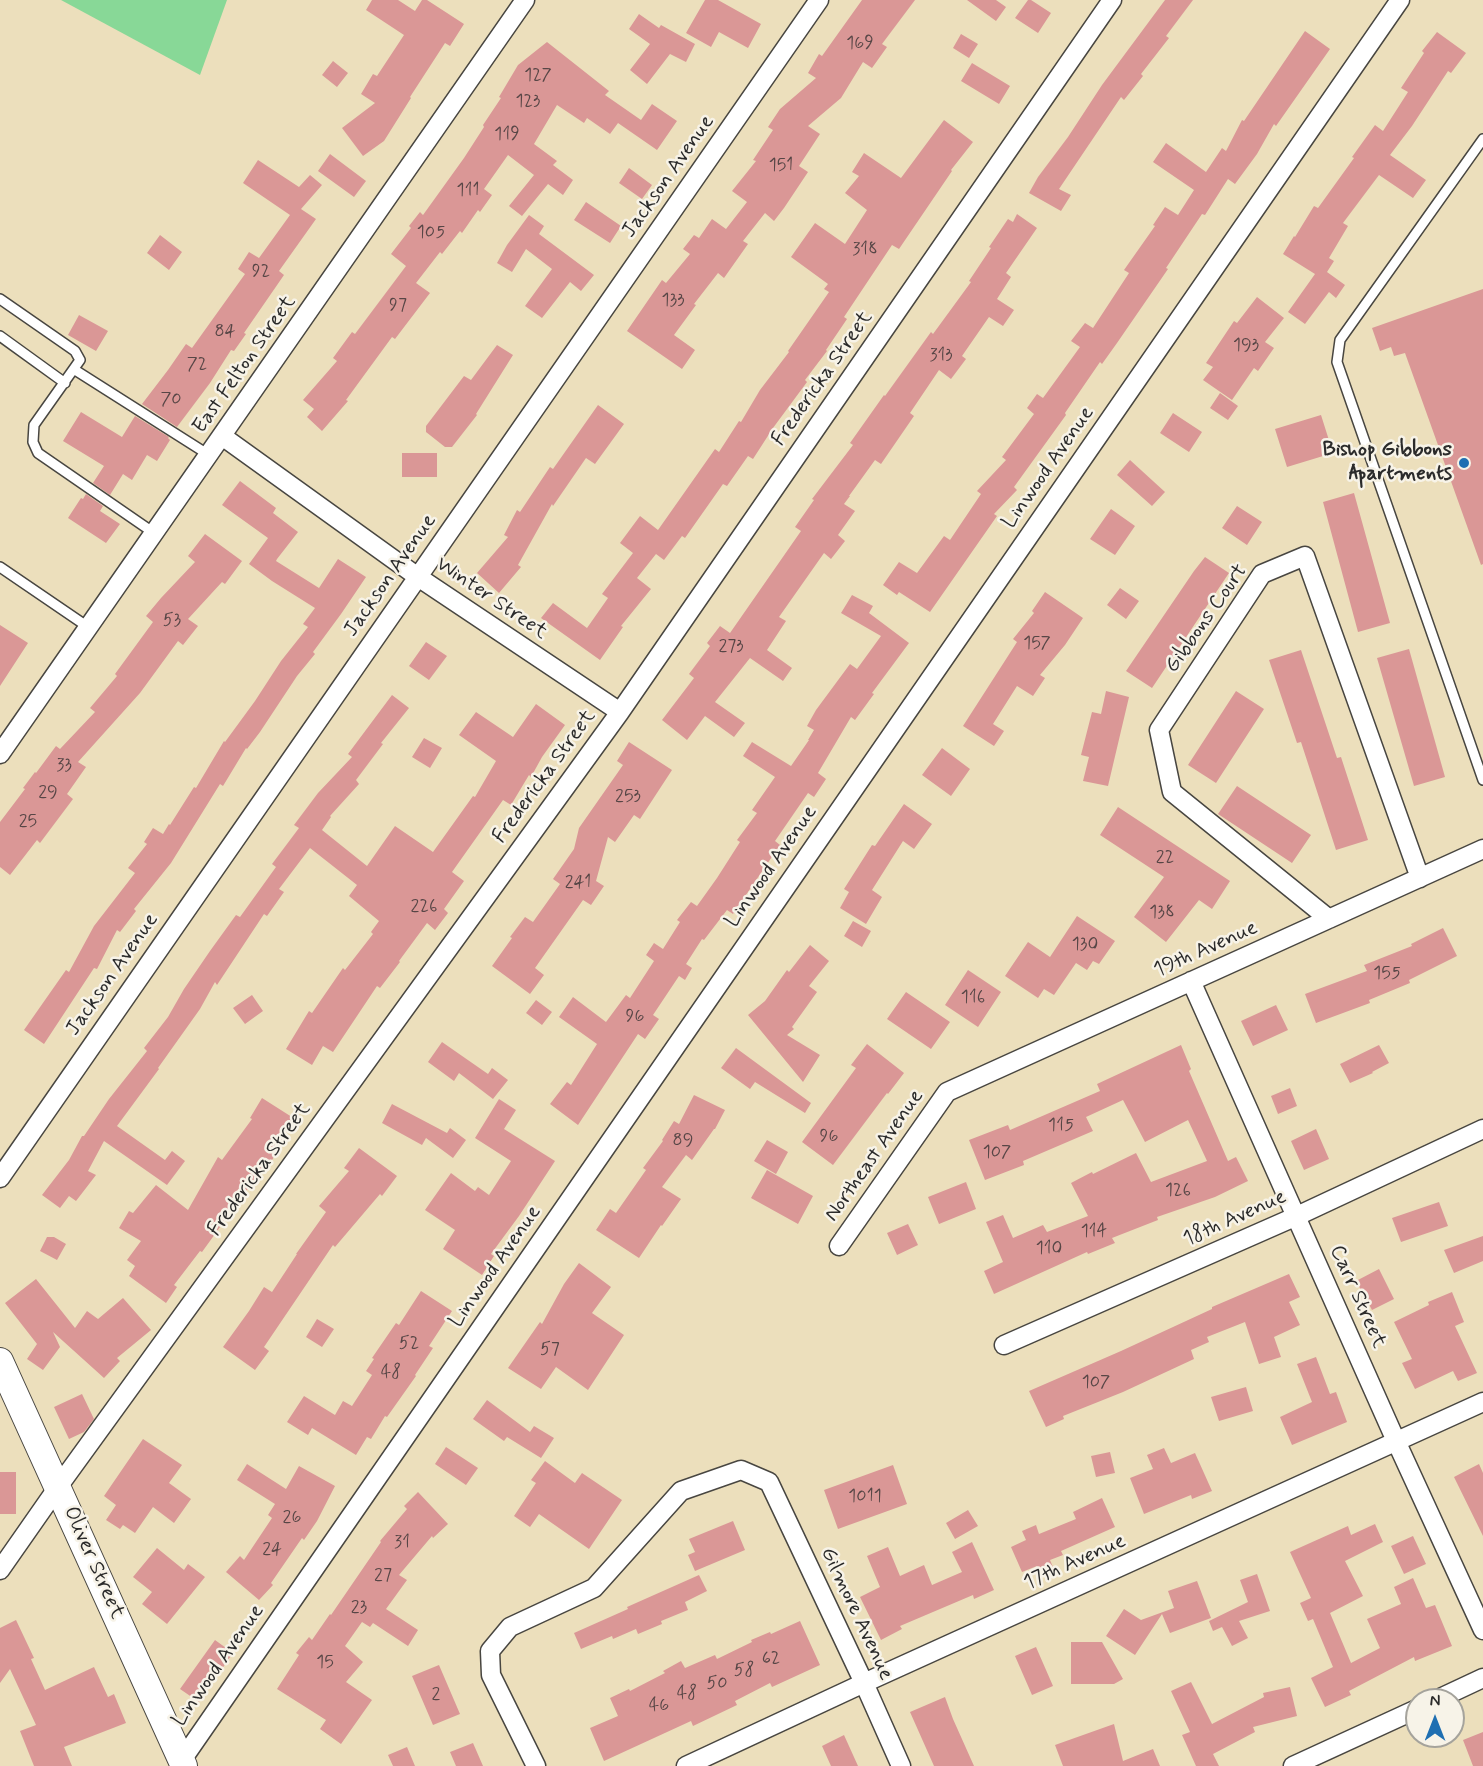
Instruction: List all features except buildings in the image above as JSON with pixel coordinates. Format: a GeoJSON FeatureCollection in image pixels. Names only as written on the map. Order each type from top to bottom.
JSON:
{"type":"FeatureCollection","features":[{"type":"Feature","properties":{"kind":"main road","name":"Oliver Street"},"geometry":{"type":"LineString","coordinates":[[0,1361],[183,1763]]}},
{"type":"Feature","properties":{"kind":"street","name":"East Felton Street"},"geometry":{"type":"LineString","coordinates":[[0,754],[525,0]]}},
{"type":"Feature","properties":{"kind":"street","name":"Jackson Avenue"},"geometry":{"type":"LineString","coordinates":[[0,1178],[819,0]]}},
{"type":"Feature","properties":{"kind":"street","name":"Fredericka Street"},"geometry":{"type":"LineString","coordinates":[[0,1570],[620,712],[1113,0]]}},
{"type":"Feature","properties":{"kind":"street","name":"Linwood Avenue"},"geometry":{"type":"LineString","coordinates":[[183,1763],[1400,0]]}},
{"type":"Feature","properties":{"kind":"street","name":"Winter Street"},"geometry":{"type":"LineString","coordinates":[[222,436],[418,577],[620,712]]}},
{"type":"Feature","properties":{"kind":"street","name":"Gibbons Court"},"geometry":{"type":"LineString","coordinates":[[1329,919],[1172,792],[1159,730],[1262,574],[1305,556],[1420,878]]}},
{"type":"Feature","properties":{"kind":"street","name":"19th Avenue"},"geometry":{"type":"LineString","coordinates":[[947,1092],[1483,849]]}},
{"type":"Feature","properties":{"kind":"street","name":"Carr Street"},"geometry":{"type":"LineString","coordinates":[[1191,981],[1483,1630]]}},
{"type":"Feature","properties":{"kind":"street","name":"Northeast Avenue"},"geometry":{"type":"LineString","coordinates":[[839,1246],[947,1092]]}},
{"type":"Feature","properties":{"kind":"street","name":"18th Avenue"},"geometry":{"type":"LineString","coordinates":[[1004,1345],[1297,1216],[1483,1129]]}},
{"type":"Feature","properties":{"kind":"street","name":"17th Avenue"},"geometry":{"type":"LineString","coordinates":[[686,1766],[1483,1402]]}},
{"type":"Feature","properties":{"kind":"street","name":"Gilmore Avenue"},"geometry":{"type":"LineString","coordinates":[[536,1766],[491,1675],[490,1651],[510,1627],[594,1588],[681,1491],[741,1470],[769,1482],[901,1766]]}},
{"type":"Feature","properties":{"kind":"street"},"geometry":{"type":"LineString","coordinates":[[1462,1688],[1483,1678]]}},
{"type":"Feature","properties":{"kind":"street"},"geometry":{"type":"LineString","coordinates":[[1293,1766],[1405,1715]]}},
{"type":"Feature","properties":{"kind":"lane"},"geometry":{"type":"LineString","coordinates":[[1483,139],[1340,340],[1337,362],[1483,780]]}},
{"type":"Feature","properties":{"kind":"lane"},"geometry":{"type":"LineString","coordinates":[[0,299],[75,351],[80,360],[34,425],[33,442],[38,453],[154,533]]}},
{"type":"Feature","properties":{"kind":"lane"},"geometry":{"type":"LineString","coordinates":[[0,336],[65,383]]}},
{"type":"Feature","properties":{"kind":"lane"},"geometry":{"type":"LineString","coordinates":[[75,370],[209,455]]}},
{"type":"Feature","properties":{"kind":"lane"},"geometry":{"type":"LineString","coordinates":[[0,567],[88,627]]}},
{"type":"Feature","properties":{"kind":"green space"},"geometry":{"type":"Polygon","coordinates":[[[61,0],[227,0],[200,75],[61,0]]]}},
{"type":"Feature","properties":{"kind":"place","name":"Bishop Gibbons Apartments"},"geometry":{"type":"Point","coordinates":[1464,463]}}]}
